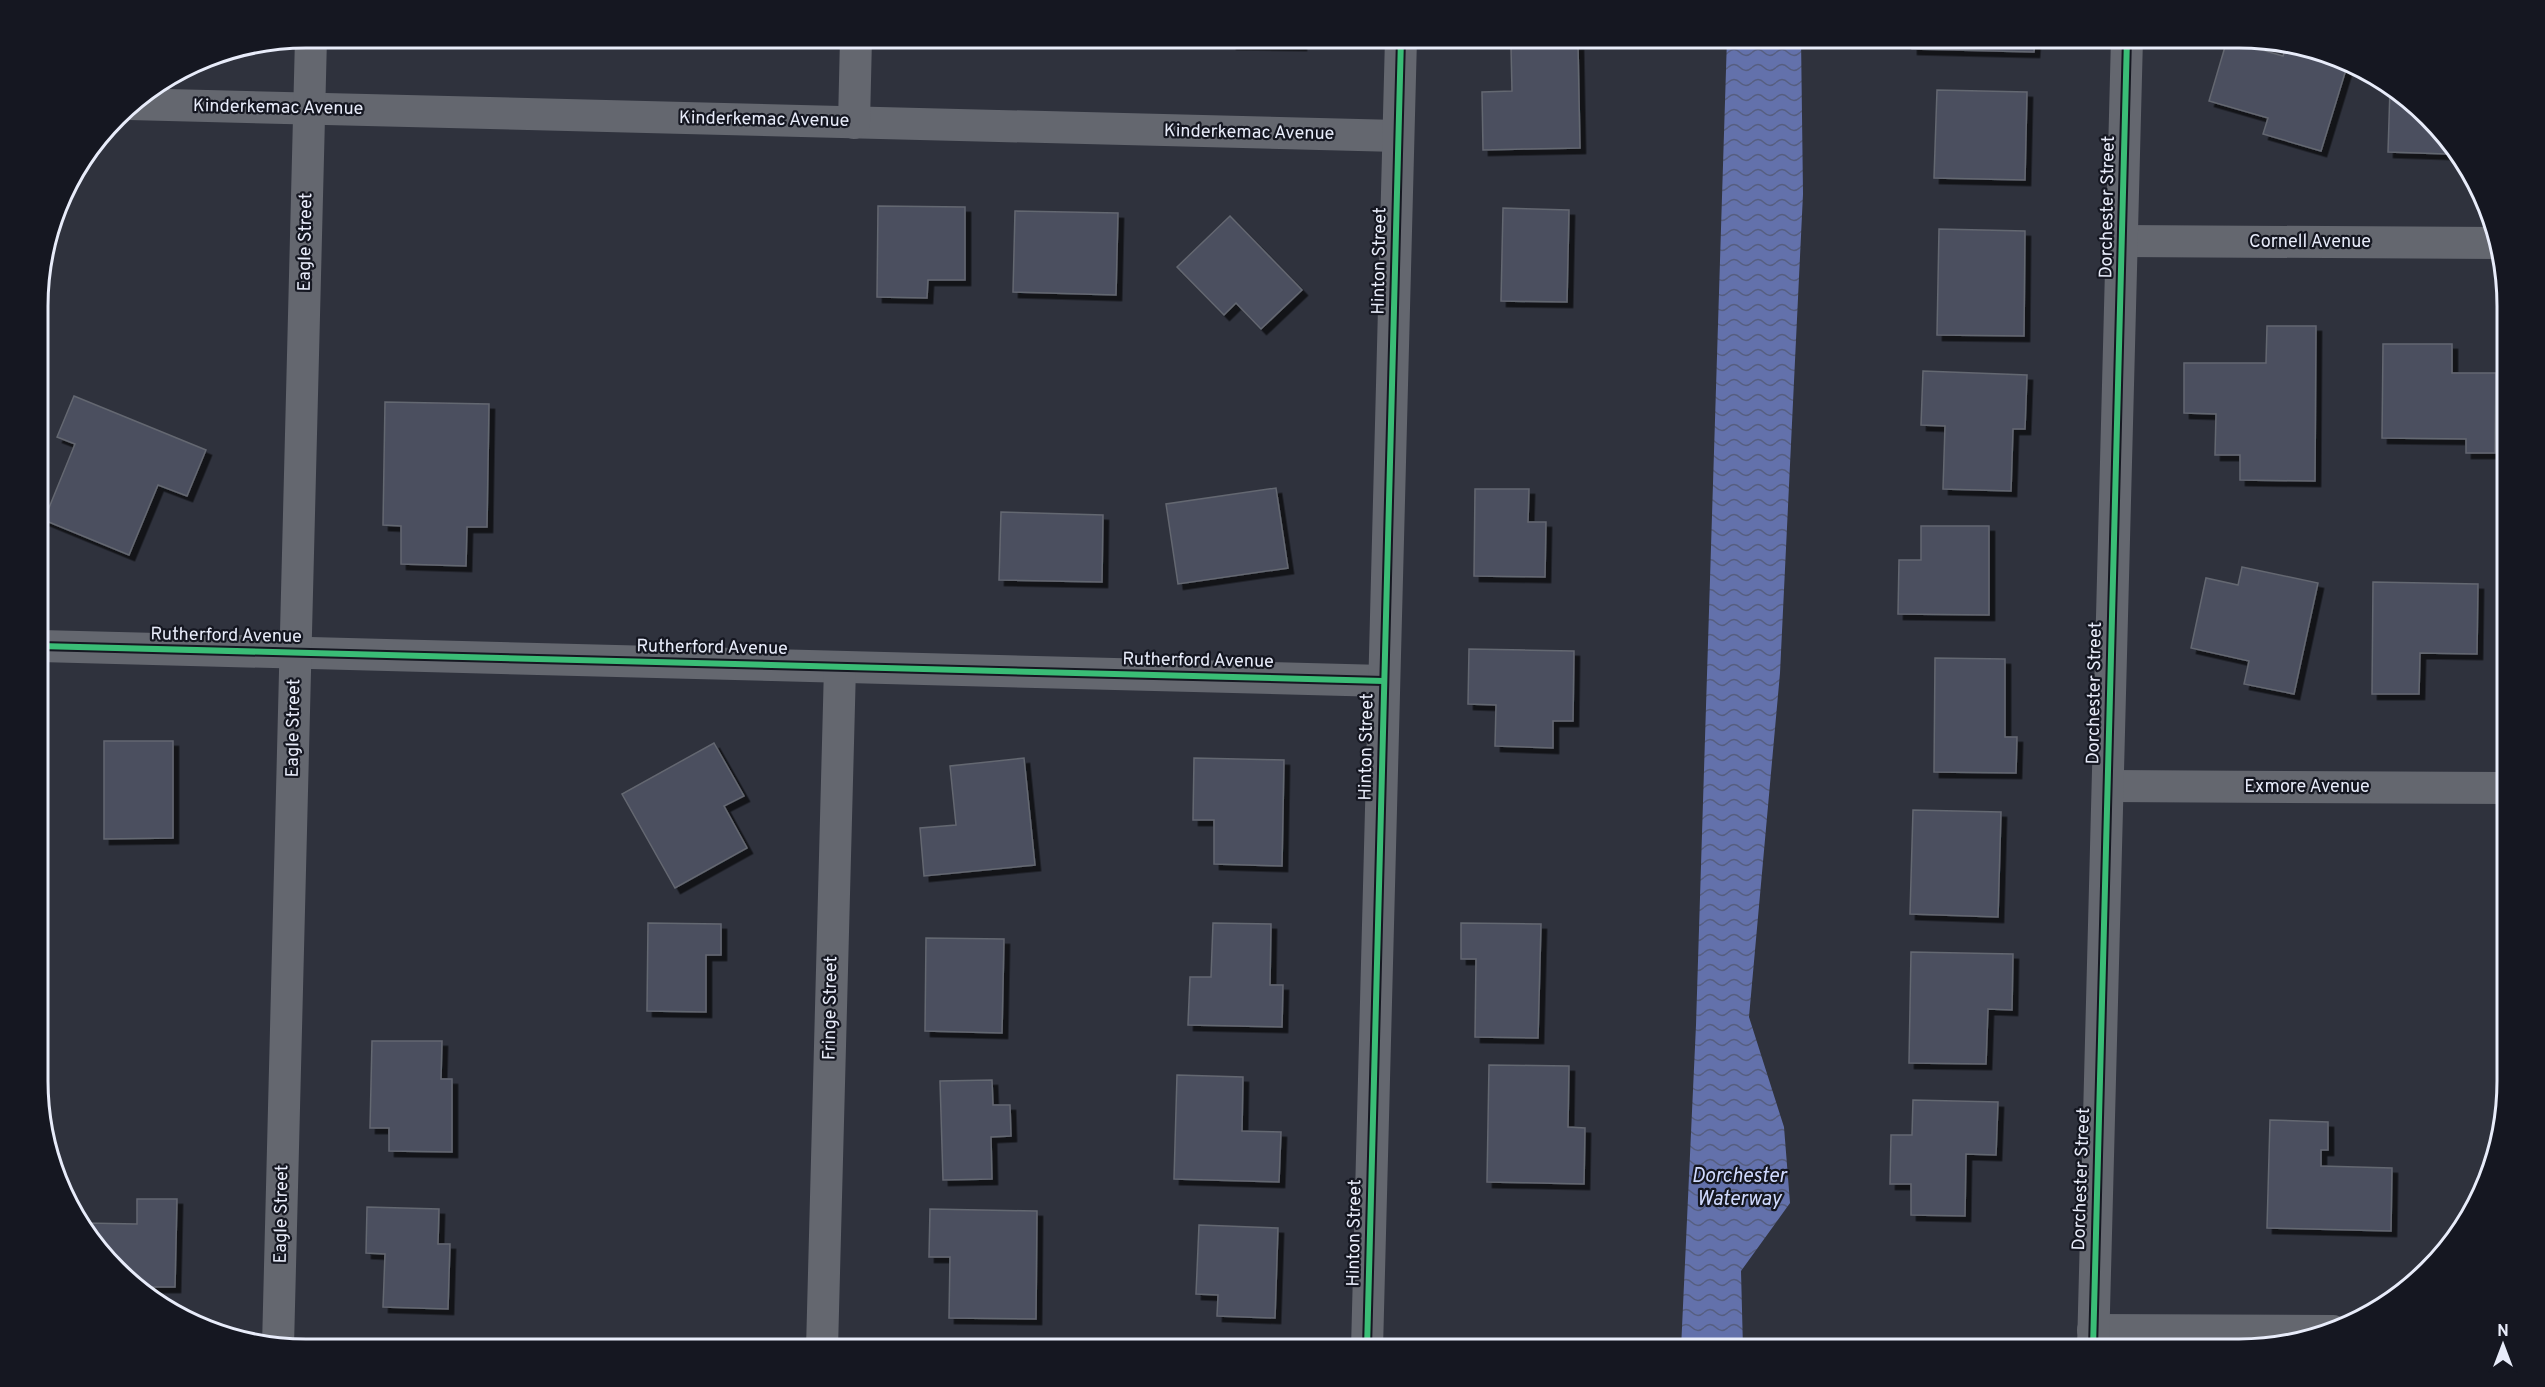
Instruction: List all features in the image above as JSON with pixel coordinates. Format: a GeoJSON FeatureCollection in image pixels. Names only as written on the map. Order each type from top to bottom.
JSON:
{"type":"FeatureCollection","features":[{"type":"Feature","properties":{"kind":"street","name":"Eagle Street"},"geometry":{"type":"LineString","coordinates":[[278,1337],[311,48]]}},
{"type":"Feature","properties":{"kind":"street"},"geometry":{"type":"LineString","coordinates":[[854,123],[856,48]]}},
{"type":"Feature","properties":{"kind":"street","name":"Hinton Street"},"geometry":{"type":"LineString","coordinates":[[1367,1339],[1401,48]]}},
{"type":"Feature","properties":{"kind":"street","name":"Dorchester Street"},"geometry":{"type":"LineString","coordinates":[[2093,1339],[2127,48]]}},
{"type":"Feature","properties":{"kind":"street","name":"Kinderkemac Avenue"},"geometry":{"type":"LineString","coordinates":[[145,104],[1398,136]]}},
{"type":"Feature","properties":{"kind":"street","name":"Cornell Avenue"},"geometry":{"type":"LineString","coordinates":[[2122,241],[2489,243]]}},
{"type":"Feature","properties":{"kind":"street","name":"Rutherford Avenue"},"geometry":{"type":"LineString","coordinates":[[48,646],[1384,681]]}},
{"type":"Feature","properties":{"kind":"street","name":"Fringe Street"},"geometry":{"type":"LineString","coordinates":[[822,1339],[840,667]]}},
{"type":"Feature","properties":{"kind":"street","name":"Exmore Avenue"},"geometry":{"type":"LineString","coordinates":[[2108,786],[2497,788]]}},
{"type":"Feature","properties":{"kind":"street"},"geometry":{"type":"LineString","coordinates":[[2120,1339],[2296,1332]]}},
{"type":"Feature","properties":{"kind":"water","name":"Dorchester Waterway"},"geometry":{"type":"Polygon","coordinates":[[[1727,48],[1801,48],[1803,194],[1780,673],[1749,1017],[1784,1127],[1790,1203],[1741,1271],[1743,1339],[1681,1339],[1696,1025],[1727,48]]]}},
{"type":"Feature","properties":{"kind":"building"},"geometry":{"type":"Polygon","coordinates":[[[1511,48],[1578,48],[1580,148],[1483,150],[1482,92],[1512,91],[1511,48]]]}},
{"type":"Feature","properties":{"kind":"building"},"geometry":{"type":"Polygon","coordinates":[[[1912,48],[2034,48],[2034,52],[1912,48]]]}},
{"type":"Feature","properties":{"kind":"building"},"geometry":{"type":"Polygon","coordinates":[[[2225,48],[2259,49],[2283,56],[2284,52],[2289,53],[2345,71],[2321,151],[2263,134],[2268,118],[2209,101],[2225,48]]]}},
{"type":"Feature","properties":{"kind":"building"},"geometry":{"type":"Polygon","coordinates":[[[1937,90],[2027,92],[2025,180],[1934,178],[1937,90]]]}},
{"type":"Feature","properties":{"kind":"building"},"geometry":{"type":"Polygon","coordinates":[[[2390,97],[2409,112],[2447,154],[2388,152],[2390,97]]]}},
{"type":"Feature","properties":{"kind":"building"},"geometry":{"type":"Polygon","coordinates":[[[878,206],[965,207],[965,280],[928,280],[927,298],[877,297],[878,206]]]}},
{"type":"Feature","properties":{"kind":"building"},"geometry":{"type":"Polygon","coordinates":[[[1503,208],[1569,210],[1567,302],[1501,301],[1503,208]]]}},
{"type":"Feature","properties":{"kind":"building"},"geometry":{"type":"Polygon","coordinates":[[[1015,211],[1118,213],[1116,295],[1013,292],[1015,211]]]}},
{"type":"Feature","properties":{"kind":"building"},"geometry":{"type":"Polygon","coordinates":[[[1230,216],[1302,290],[1261,329],[1236,303],[1224,315],[1177,267],[1230,216]]]}},
{"type":"Feature","properties":{"kind":"building"},"geometry":{"type":"Polygon","coordinates":[[[1939,229],[2025,231],[2024,336],[1937,335],[1939,229]]]}},
{"type":"Feature","properties":{"kind":"building"},"geometry":{"type":"Polygon","coordinates":[[[2267,326],[2316,326],[2315,481],[2240,480],[2240,455],[2215,455],[2216,414],[2184,413],[2184,363],[2266,363],[2267,326]]]}},
{"type":"Feature","properties":{"kind":"building"},"geometry":{"type":"Polygon","coordinates":[[[2383,344],[2452,344],[2452,373],[2496,373],[2495,453],[2466,453],[2466,439],[2382,438],[2383,344]]]}},
{"type":"Feature","properties":{"kind":"building"},"geometry":{"type":"Polygon","coordinates":[[[1923,371],[2027,375],[2025,429],[2013,429],[2011,491],[1943,489],[1945,426],[1921,425],[1923,371]]]}},
{"type":"Feature","properties":{"kind":"building"},"geometry":{"type":"Polygon","coordinates":[[[74,396],[206,450],[187,496],[158,485],[129,555],[48,522],[48,510],[75,444],[57,437],[74,396]]]}},
{"type":"Feature","properties":{"kind":"building"},"geometry":{"type":"Polygon","coordinates":[[[385,402],[489,404],[487,527],[467,527],[466,566],[401,564],[401,526],[383,525],[385,402]]]}},
{"type":"Feature","properties":{"kind":"building"},"geometry":{"type":"Polygon","coordinates":[[[1276,488],[1288,568],[1178,584],[1166,504],[1276,488]]]}},
{"type":"Feature","properties":{"kind":"building"},"geometry":{"type":"Polygon","coordinates":[[[1475,489],[1529,489],[1528,522],[1546,522],[1545,577],[1474,576],[1475,489]]]}},
{"type":"Feature","properties":{"kind":"building"},"geometry":{"type":"Polygon","coordinates":[[[1001,512],[1103,515],[1102,582],[999,580],[1001,512]]]}},
{"type":"Feature","properties":{"kind":"building"},"geometry":{"type":"Polygon","coordinates":[[[1921,526],[1989,526],[1989,615],[1898,614],[1899,560],[1921,560],[1921,526]]]}},
{"type":"Feature","properties":{"kind":"building"},"geometry":{"type":"Polygon","coordinates":[[[2242,567],[2318,583],[2294,694],[2244,684],[2249,661],[2191,648],[2206,578],[2238,585],[2242,567]]]}},
{"type":"Feature","properties":{"kind":"building"},"geometry":{"type":"Polygon","coordinates":[[[2373,582],[2478,584],[2477,654],[2420,653],[2419,694],[2372,694],[2373,582]]]}},
{"type":"Feature","properties":{"kind":"building"},"geometry":{"type":"Polygon","coordinates":[[[1469,649],[1574,651],[1573,721],[1553,721],[1553,748],[1495,746],[1496,705],[1468,704],[1469,649]]]}},
{"type":"Feature","properties":{"kind":"building"},"geometry":{"type":"Polygon","coordinates":[[[1935,658],[2005,659],[2005,737],[2017,737],[2016,773],[1934,772],[1935,658]]]}},
{"type":"Feature","properties":{"kind":"building"},"geometry":{"type":"Polygon","coordinates":[[[104,741],[173,741],[173,838],[104,839],[104,741]]]}},
{"type":"Feature","properties":{"kind":"building"},"geometry":{"type":"Polygon","coordinates":[[[714,743],[744,796],[724,806],[747,848],[675,888],[622,794],[714,743]]]}},
{"type":"Feature","properties":{"kind":"building"},"geometry":{"type":"Polygon","coordinates":[[[1024,758],[1035,865],[924,876],[920,828],[956,825],[950,766],[1024,758]]]}},
{"type":"Feature","properties":{"kind":"building"},"geometry":{"type":"Polygon","coordinates":[[[1194,758],[1284,760],[1282,866],[1214,864],[1214,820],[1193,820],[1194,758]]]}},
{"type":"Feature","properties":{"kind":"building"},"geometry":{"type":"Polygon","coordinates":[[[1913,810],[2001,812],[1998,917],[1910,914],[1913,810]]]}},
{"type":"Feature","properties":{"kind":"building"},"geometry":{"type":"Polygon","coordinates":[[[648,923],[721,924],[721,955],[706,955],[706,1012],[647,1011],[648,923]]]}},
{"type":"Feature","properties":{"kind":"building"},"geometry":{"type":"Polygon","coordinates":[[[1213,923],[1271,924],[1270,985],[1283,985],[1282,1027],[1188,1025],[1190,977],[1211,977],[1213,923]]]}},
{"type":"Feature","properties":{"kind":"building"},"geometry":{"type":"Polygon","coordinates":[[[1461,923],[1541,924],[1538,1038],[1475,1037],[1476,959],[1461,959],[1461,923]]]}},
{"type":"Feature","properties":{"kind":"building"},"geometry":{"type":"Polygon","coordinates":[[[926,938],[1004,939],[1002,1033],[925,1031],[926,938]]]}},
{"type":"Feature","properties":{"kind":"building"},"geometry":{"type":"Polygon","coordinates":[[[1911,952],[2013,954],[2012,1010],[1988,1009],[1986,1064],[1909,1063],[1911,952]]]}},
{"type":"Feature","properties":{"kind":"building"},"geometry":{"type":"Polygon","coordinates":[[[372,1041],[442,1041],[441,1079],[452,1079],[452,1152],[389,1151],[389,1128],[370,1128],[372,1041]]]}},
{"type":"Feature","properties":{"kind":"building"},"geometry":{"type":"Polygon","coordinates":[[[1489,1065],[1569,1066],[1568,1127],[1585,1128],[1584,1184],[1487,1182],[1489,1065]]]}},
{"type":"Feature","properties":{"kind":"building"},"geometry":{"type":"Polygon","coordinates":[[[1177,1075],[1243,1077],[1242,1131],[1281,1132],[1279,1182],[1174,1179],[1177,1075]]]}},
{"type":"Feature","properties":{"kind":"building"},"geometry":{"type":"Polygon","coordinates":[[[992,1080],[993,1105],[1010,1105],[1011,1136],[991,1137],[992,1179],[943,1180],[940,1081],[992,1080]]]}},
{"type":"Feature","properties":{"kind":"building"},"geometry":{"type":"Polygon","coordinates":[[[1913,1100],[1998,1102],[1996,1155],[1966,1154],[1965,1216],[1911,1215],[1911,1184],[1890,1184],[1891,1135],[1912,1135],[1913,1100]]]}},
{"type":"Feature","properties":{"kind":"building"},"geometry":{"type":"Polygon","coordinates":[[[2270,1120],[2328,1122],[2328,1150],[2321,1150],[2321,1166],[2392,1168],[2391,1231],[2267,1228],[2270,1120]]]}},
{"type":"Feature","properties":{"kind":"building"},"geometry":{"type":"Polygon","coordinates":[[[137,1199],[177,1199],[175,1287],[149,1286],[112,1251],[91,1223],[137,1224],[137,1199]]]}},
{"type":"Feature","properties":{"kind":"building"},"geometry":{"type":"Polygon","coordinates":[[[367,1207],[439,1209],[438,1244],[450,1244],[448,1309],[383,1307],[385,1254],[366,1253],[367,1207]]]}},
{"type":"Feature","properties":{"kind":"building"},"geometry":{"type":"Polygon","coordinates":[[[930,1209],[1037,1211],[1036,1319],[949,1318],[950,1257],[929,1257],[930,1209]]]}},
{"type":"Feature","properties":{"kind":"building"},"geometry":{"type":"Polygon","coordinates":[[[1199,1225],[1278,1228],[1275,1318],[1217,1316],[1218,1295],[1196,1294],[1199,1225]]]}},
{"type":"Feature","properties":{"kind":"cycle path"},"geometry":{"type":"LineString","coordinates":[[1367,1339],[1401,48]]}},
{"type":"Feature","properties":{"kind":"cycle path"},"geometry":{"type":"LineString","coordinates":[[2093,1339],[2127,48]]}},
{"type":"Feature","properties":{"kind":"cycle path"},"geometry":{"type":"LineString","coordinates":[[48,646],[1384,681]]}}]}
